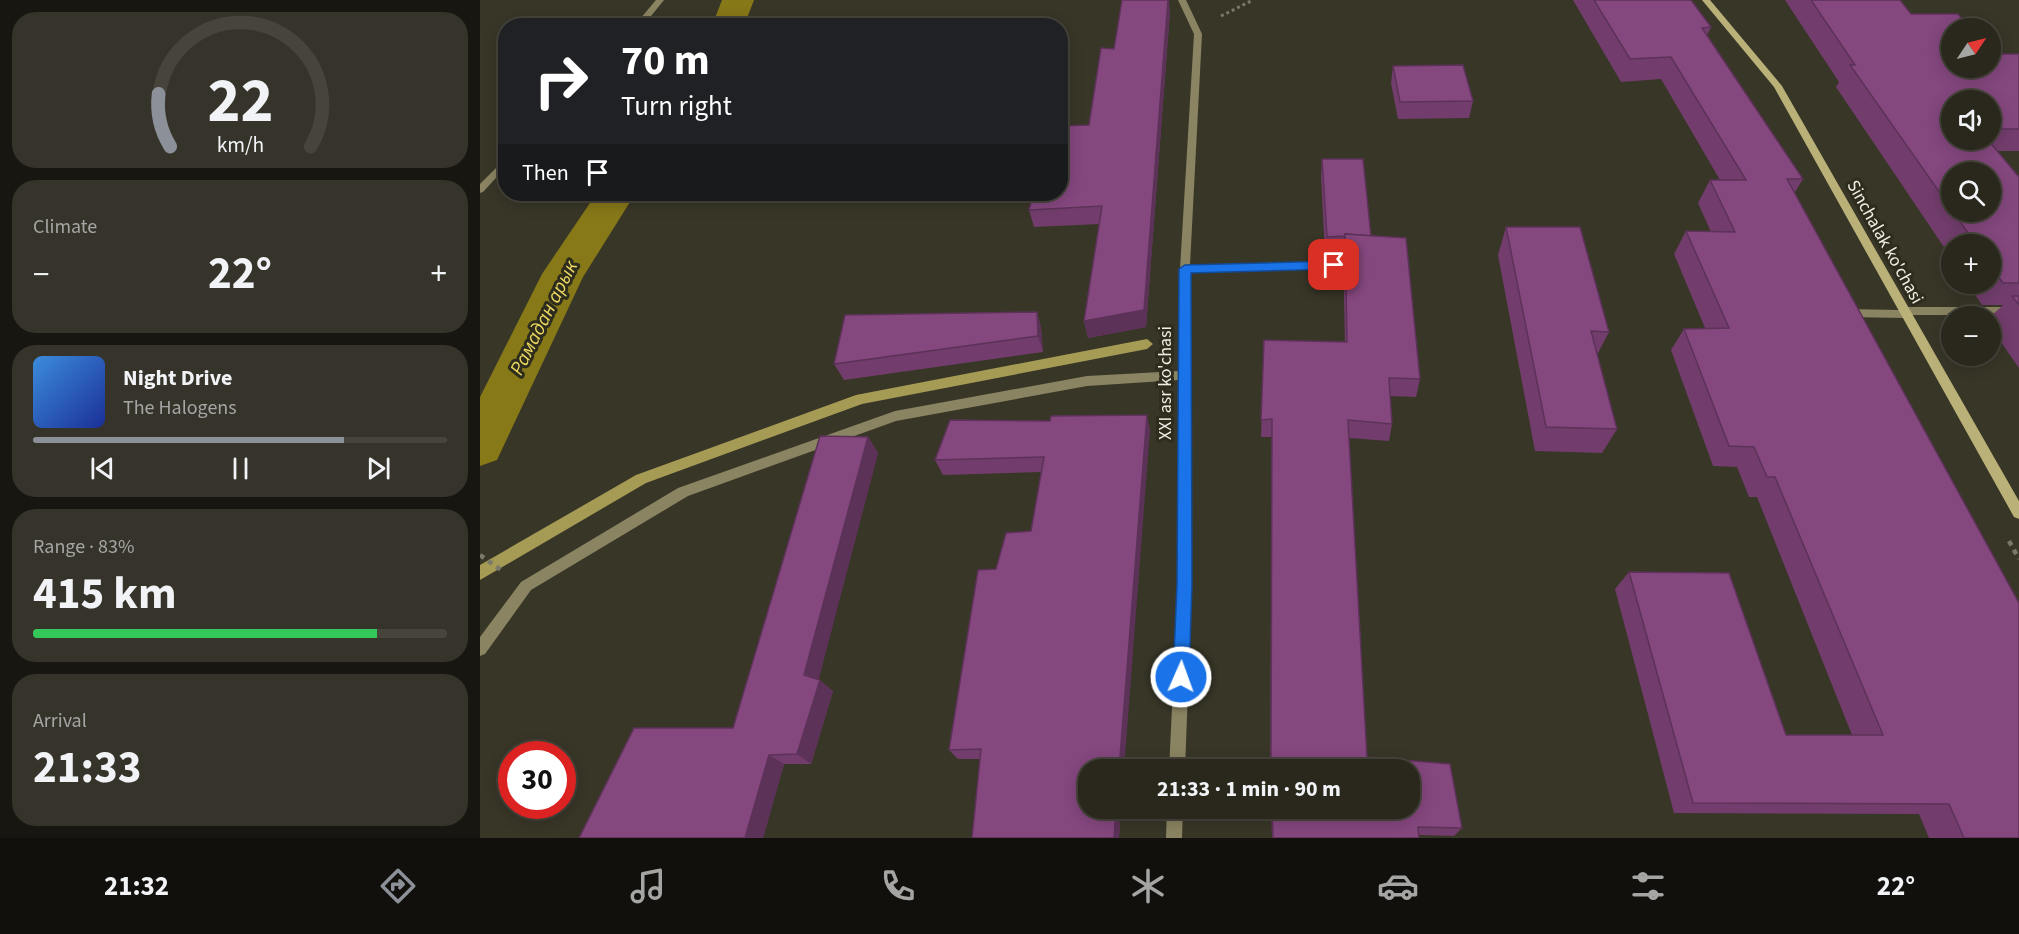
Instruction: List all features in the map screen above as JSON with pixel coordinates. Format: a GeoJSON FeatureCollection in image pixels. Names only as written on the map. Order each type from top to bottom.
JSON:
{"type":"FeatureCollection","features":[{"type":"Feature","properties":{"kind":"street"},"geometry":{"type":"LineString","coordinates":[[645,18],[660,0]]}},
{"type":"Feature","properties":{"kind":"street","name":"XXI asr ko'chasi"},"geometry":{"type":"LineString","coordinates":[[1177,759],[1185,584],[1185,269],[1198,34],[1182,0]]}},
{"type":"Feature","properties":{"kind":"street","name":"Sinchalak ko'chasi"},"geometry":{"type":"LineString","coordinates":[[1706,0],[1778,86],[2019,513]]}},
{"type":"Feature","properties":{"kind":"street"},"geometry":{"type":"LineString","coordinates":[[480,190],[498,169]]}},
{"type":"Feature","properties":{"kind":"street"},"geometry":{"type":"LineString","coordinates":[[1185,269],[1334,265]]}},
{"type":"Feature","properties":{"kind":"street"},"geometry":{"type":"LineString","coordinates":[[1837,313],[2019,311]]}},
{"type":"Feature","properties":{"kind":"street"},"geometry":{"type":"LineString","coordinates":[[480,649],[526,586],[683,492],[894,416],[1087,381],[1185,375]]}},
{"type":"Feature","properties":{"kind":"street"},"geometry":{"type":"LineString","coordinates":[[1174,838],[1175,819]]}},
{"type":"Feature","properties":{"kind":"building"},"geometry":{"type":"Polygon","coordinates":[[[1122,0],[1168,0],[1144,310],[1084,321],[1102,206],[1029,210],[1031,201],[1068,201],[1068,126],[1089,125],[1101,48],[1114,49],[1122,0]]]}},
{"type":"Feature","properties":{"kind":"building"},"geometry":{"type":"Polygon","coordinates":[[[1594,0],[1691,0],[1711,27],[1702,28],[1803,179],[1787,179],[2019,603],[2019,838],[1964,838],[1949,804],[1693,803],[1629,572],[1729,573],[1786,735],[1883,735],[1775,477],[1767,477],[1754,447],[1729,446],[1684,329],[1729,328],[1686,231],[1735,232],[1710,180],[1746,180],[1671,57],[1630,59],[1594,0]]]}},
{"type":"Feature","properties":{"kind":"building"},"geometry":{"type":"Polygon","coordinates":[[[1811,0],[1900,0],[1911,14],[1958,14],[1961,18],[1941,18],[1941,78],[2001,78],[2001,54],[2019,54],[2019,129],[2001,129],[2001,90],[1941,90],[1941,150],[1996,150],[2019,177],[2019,283],[2003,283],[2001,280],[2001,234],[1969,234],[1960,222],[2001,222],[2001,162],[1941,162],[1941,194],[1850,65],[1855,65],[1811,0]]]}},
{"type":"Feature","properties":{"kind":"building"},"geometry":{"type":"Polygon","coordinates":[[[1463,65],[1473,101],[1400,102],[1393,66],[1463,65]]]}},
{"type":"Feature","properties":{"kind":"building"},"geometry":{"type":"Polygon","coordinates":[[[1322,159],[1363,159],[1371,236],[1345,234],[1345,236],[1327,237],[1322,159]]]}},
{"type":"Feature","properties":{"kind":"building"},"geometry":{"type":"Polygon","coordinates":[[[1506,227],[1580,227],[1609,332],[1591,331],[1617,429],[1546,427],[1506,227]]]}},
{"type":"Feature","properties":{"kind":"building"},"geometry":{"type":"Polygon","coordinates":[[[1345,234],[1406,238],[1420,379],[1389,378],[1392,424],[1348,420],[1367,757],[1391,759],[1271,759],[1272,419],[1261,420],[1264,340],[1347,342],[1345,234]]]}},
{"type":"Feature","properties":{"kind":"building"},"geometry":{"type":"Polygon","coordinates":[[[2012,296],[2019,296],[2019,305],[2012,296]]]}},
{"type":"Feature","properties":{"kind":"building"},"geometry":{"type":"Polygon","coordinates":[[[1037,312],[1038,336],[834,364],[845,315],[1037,312]]]}},
{"type":"Feature","properties":{"kind":"building"},"geometry":{"type":"Polygon","coordinates":[[[1147,415],[1120,759],[1078,759],[1078,819],[1115,819],[1114,838],[972,838],[981,749],[949,750],[978,570],[996,569],[1006,533],[1031,531],[1044,457],[935,460],[950,420],[1050,421],[1051,416],[1147,415]]]}},
{"type":"Feature","properties":{"kind":"building"},"geometry":{"type":"Polygon","coordinates":[[[820,436],[868,437],[804,675],[820,680],[797,754],[769,755],[745,838],[579,838],[634,728],[733,728],[820,436]]]}},
{"type":"Feature","properties":{"kind":"building"},"geometry":{"type":"Polygon","coordinates":[[[1420,761],[1450,764],[1462,828],[1418,827],[1419,838],[1273,838],[1272,819],[1420,819],[1420,761]]]}},
{"type":"Feature","properties":{"kind":"waterway","name":"Рамадан арык"},"geometry":{"type":"LineString","coordinates":[[731,18],[738,0]]}},
{"type":"Feature","properties":{"kind":"waterway","name":"Рамадан арык"},"geometry":{"type":"LineString","coordinates":[[480,446],[563,274],[611,201]]}},
{"type":"Feature","properties":{"kind":"waterway"},"geometry":{"type":"LineString","coordinates":[[480,573],[641,479],[861,399],[1147,344]]}},
{"type":"Feature","properties":{"kind":"route"},"geometry":{"type":"LineString","coordinates":[[1181,677],[1185,584],[1185,269],[1334,265]]}}]}
